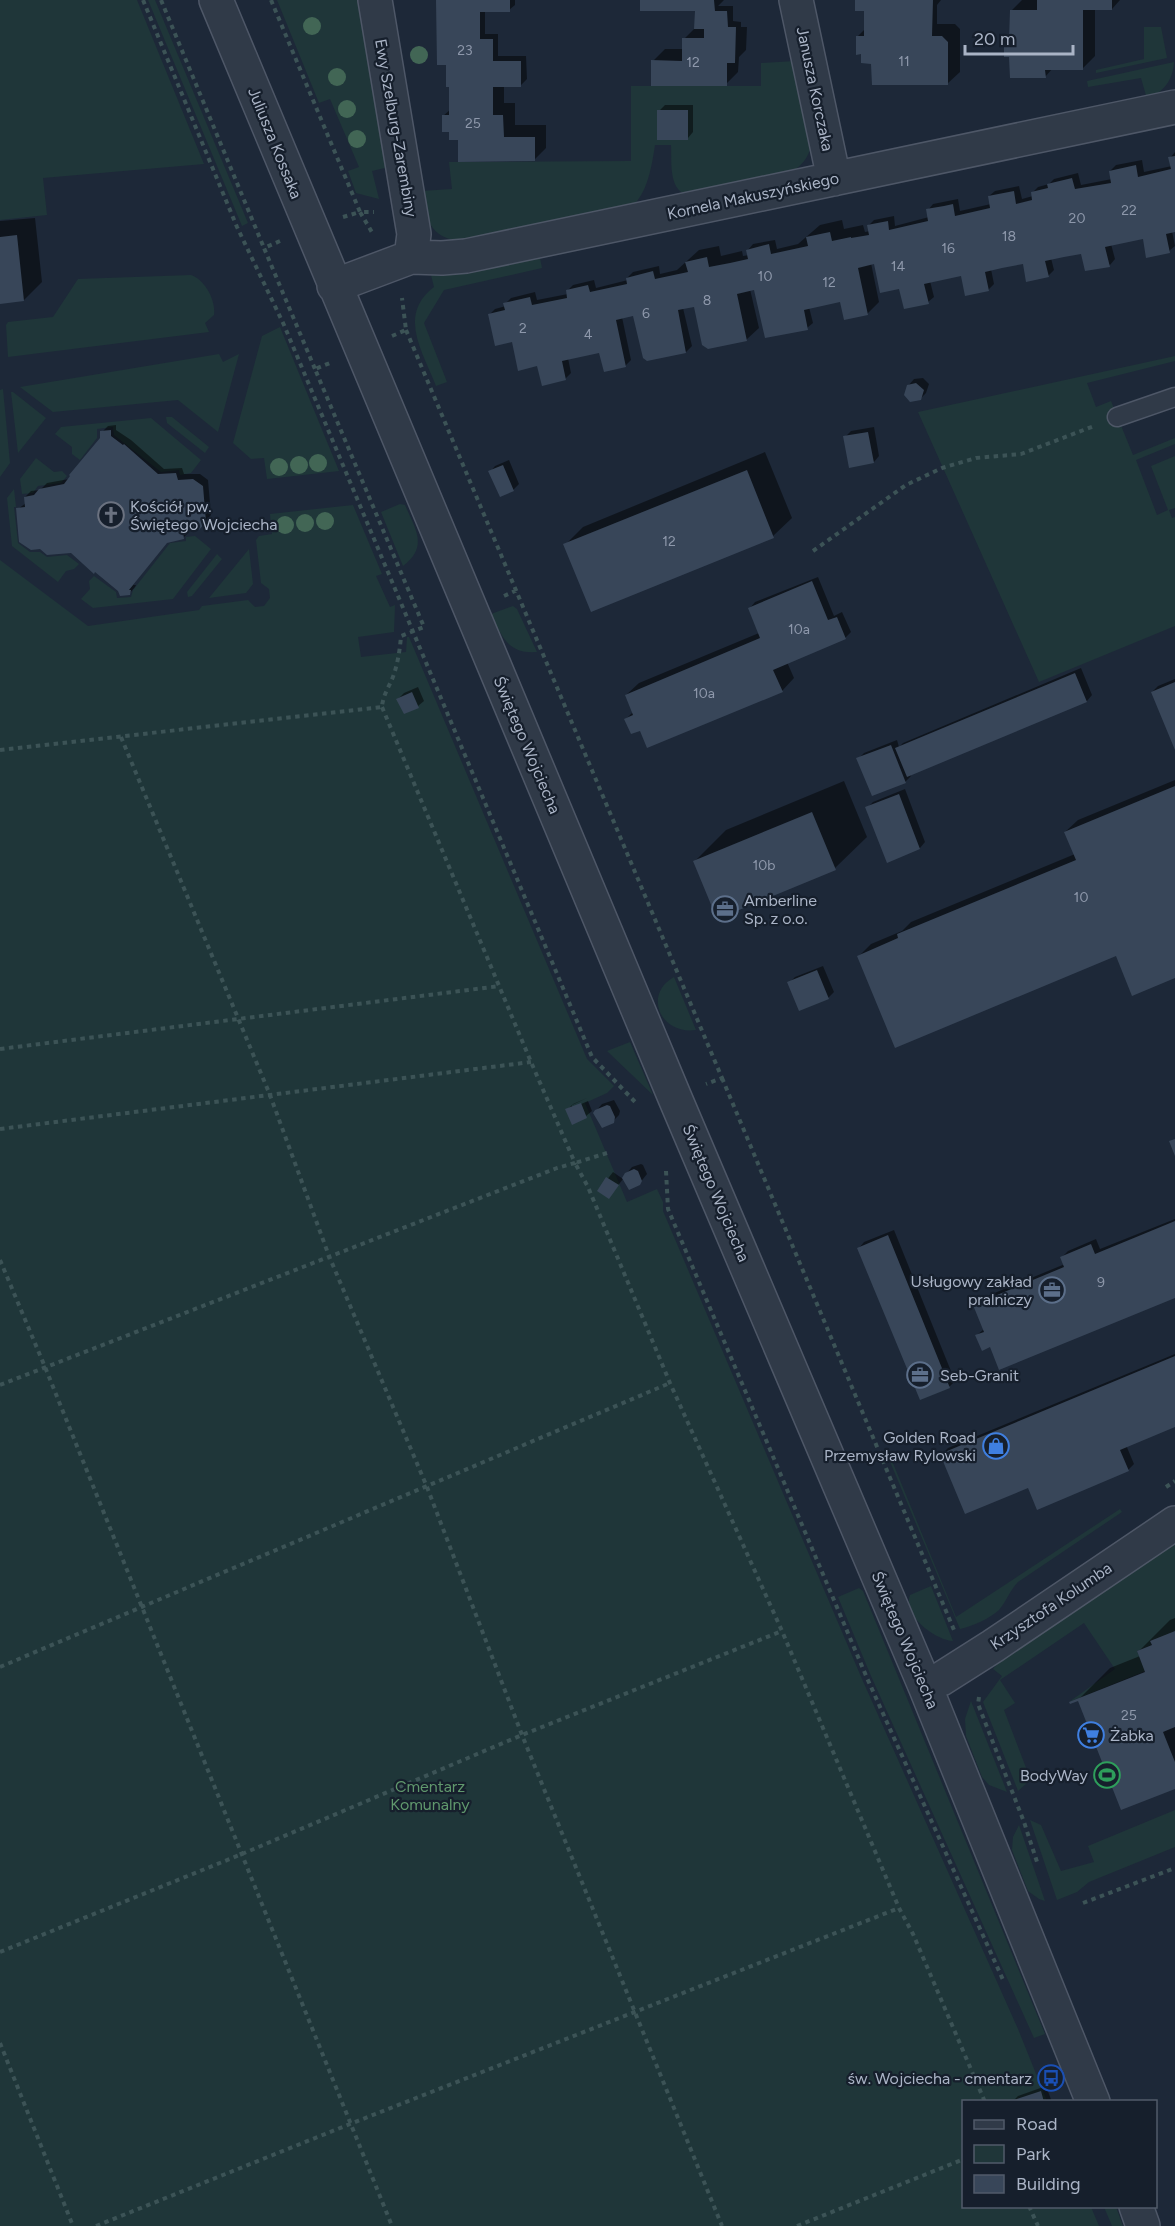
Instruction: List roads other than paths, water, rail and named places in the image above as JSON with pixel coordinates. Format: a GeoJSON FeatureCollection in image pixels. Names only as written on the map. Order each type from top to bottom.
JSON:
{"type":"FeatureCollection","features":[{"type":"Feature","properties":{"kind":"street","name":"Juliusza Kossaka"},"geometry":{"type":"LineString","coordinates":[[216,0],[334,286]]}},
{"type":"Feature","properties":{"kind":"street","name":"Ewy Szelburg-Zarembiny"},"geometry":{"type":"LineString","coordinates":[[375,0],[414,234],[411,257]]}},
{"type":"Feature","properties":{"kind":"street","name":"Janusza Korczaka"},"geometry":{"type":"LineString","coordinates":[[796,0],[834,179]]}},
{"type":"Feature","properties":{"kind":"street","name":"Kornela Makuszyńskiego"},"geometry":{"type":"LineString","coordinates":[[334,286],[411,257],[466,256],[1175,107]]}},
{"type":"Feature","properties":{"kind":"street","name":"Świętego Wojciecha"},"geometry":{"type":"LineString","coordinates":[[334,286],[925,1686],[1092,2100]]}},
{"type":"Feature","properties":{"kind":"street","name":"Krzysztofa Kolumba"},"geometry":{"type":"LineString","coordinates":[[925,1686],[941,1679],[993,1646],[1175,1523]]}},
{"type":"Feature","properties":{"kind":"street"},"geometry":{"type":"LineString","coordinates":[[1137,2208],[1143,2226]]}},
{"type":"Feature","properties":{"kind":"lane"},"geometry":{"type":"LineString","coordinates":[[1117,417],[1175,397]]}},
{"type":"Feature","properties":{"kind":"place","name":"Kościół pw. Świętego Wojciecha"},"geometry":{"type":"Point","coordinates":[111,515]}},
{"type":"Feature","properties":{"kind":"place","name":"Amberline Sp. z o.o."},"geometry":{"type":"Point","coordinates":[725,909]}},
{"type":"Feature","properties":{"kind":"place","name":"Usługowy zakład pralniczy"},"geometry":{"type":"Point","coordinates":[1052,1290]}},
{"type":"Feature","properties":{"kind":"place","name":"Seb-Granit"},"geometry":{"type":"Point","coordinates":[920,1375]}},
{"type":"Feature","properties":{"kind":"place","name":"Golden Road Przemysław Rylowski"},"geometry":{"type":"Point","coordinates":[996,1446]}},
{"type":"Feature","properties":{"kind":"place","name":"Żabka"},"geometry":{"type":"Point","coordinates":[1091,1735]}},
{"type":"Feature","properties":{"kind":"place","name":"BodyWay"},"geometry":{"type":"Point","coordinates":[1107,1775]}},
{"type":"Feature","properties":{"kind":"place","name":"św. Wojciecha - cmentarz"},"geometry":{"type":"Point","coordinates":[1051,2078]}},
{"type":"Feature","properties":{"kind":"park label","name":"Cmentarz Komunalny"},"geometry":{"type":"Point","coordinates":[430,1795]}}]}
